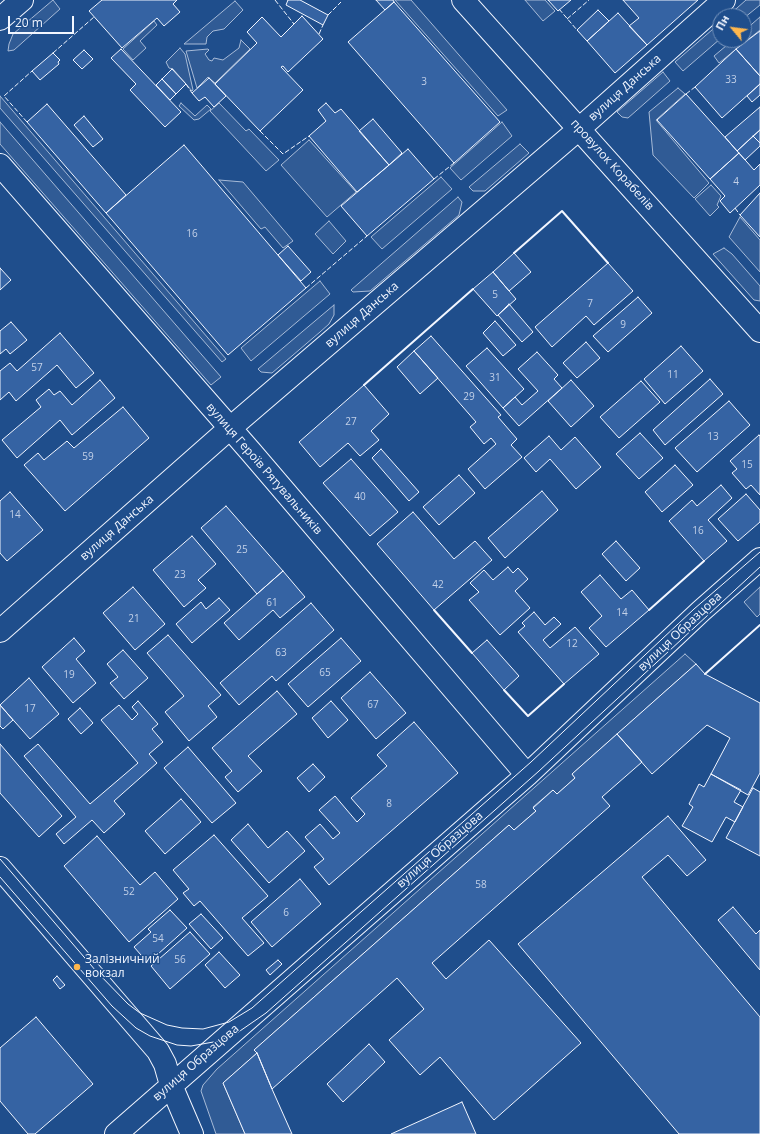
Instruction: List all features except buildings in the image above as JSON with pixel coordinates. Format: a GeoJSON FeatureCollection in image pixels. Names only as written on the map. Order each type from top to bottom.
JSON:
{"type":"FeatureCollection","features":[{"type":"Feature","properties":{"kind":"street"},"geometry":{"type":"LineString","coordinates":[[0,19],[22,0]]}},
{"type":"Feature","properties":{"kind":"street","name":"провулок Корабелів"},"geometry":{"type":"LineString","coordinates":[[463,0],[760,331]]}},
{"type":"Feature","properties":{"kind":"street","name":"вулиця Данська"},"geometry":{"type":"LineString","coordinates":[[0,631],[230,429],[579,129],[724,0]]}},
{"type":"Feature","properties":{"kind":"street","name":"вулиця Героїв Рятувальників"},"geometry":{"type":"LineString","coordinates":[[0,165],[230,429],[526,775]]}},
{"type":"Feature","properties":{"kind":"street","name":"вулиця Образцова"},"geometry":{"type":"LineString","coordinates":[[116,1134],[526,775],[701,611],[760,560]]}},
{"type":"Feature","properties":{"kind":"street"},"geometry":{"type":"LineString","coordinates":[[0,868],[158,1051],[165,1064],[171,1085],[192,1134]]}},
{"type":"Feature","properties":{"kind":"shaded area"},"geometry":{"type":"Polygon","coordinates":[[[53,0],[60,9],[14,50],[8,51],[13,34],[53,0]]]}},
{"type":"Feature","properties":{"kind":"shaded area"},"geometry":{"type":"Polygon","coordinates":[[[395,0],[411,0],[507,110],[498,116],[395,0]]]}},
{"type":"Feature","properties":{"kind":"shaded area"},"geometry":{"type":"Polygon","coordinates":[[[525,0],[545,0],[555,11],[543,21],[525,0]]]}},
{"type":"Feature","properties":{"kind":"shaded area"},"geometry":{"type":"Polygon","coordinates":[[[746,0],[760,0],[760,5],[752,12],[752,8],[737,8],[746,0]]]}},
{"type":"Feature","properties":{"kind":"shaded area"},"geometry":{"type":"Polygon","coordinates":[[[235,1],[243,10],[224,29],[213,31],[207,37],[206,44],[184,44],[235,1]]]}},
{"type":"Feature","properties":{"kind":"shaded area"},"geometry":{"type":"Polygon","coordinates":[[[760,17],[760,30],[752,36],[752,24],[760,17]]]}},
{"type":"Feature","properties":{"kind":"shaded area"},"geometry":{"type":"Polygon","coordinates":[[[154,21],[157,25],[140,41],[146,48],[133,60],[123,49],[154,21]]]}},
{"type":"Feature","properties":{"kind":"shaded area"},"geometry":{"type":"Polygon","coordinates":[[[712,30],[712,46],[683,71],[675,62],[712,30]]]}},
{"type":"Feature","properties":{"kind":"shaded area"},"geometry":{"type":"Polygon","coordinates":[[[241,40],[250,49],[215,83],[208,77],[197,88],[186,51],[208,49],[209,50],[205,54],[209,60],[212,61],[214,58],[223,60],[239,48],[241,40]]]}},
{"type":"Feature","properties":{"kind":"shaded area"},"geometry":{"type":"Polygon","coordinates":[[[180,48],[185,54],[192,91],[173,69],[169,68],[166,62],[180,48]]]}},
{"type":"Feature","properties":{"kind":"shaded area"},"geometry":{"type":"Polygon","coordinates":[[[724,48],[738,48],[719,63],[714,56],[724,48]]]}},
{"type":"Feature","properties":{"kind":"shaded area"},"geometry":{"type":"Polygon","coordinates":[[[663,72],[670,81],[628,118],[622,117],[617,112],[663,72]]]}},
{"type":"Feature","properties":{"kind":"shaded area"},"geometry":{"type":"Polygon","coordinates":[[[678,88],[685,94],[656,120],[709,183],[694,198],[653,155],[649,112],[678,88]]]}},
{"type":"Feature","properties":{"kind":"shaded area"},"geometry":{"type":"Polygon","coordinates":[[[0,96],[226,359],[222,362],[0,108],[0,96]]]}},
{"type":"Feature","properties":{"kind":"shaded area"},"geometry":{"type":"Polygon","coordinates":[[[181,103],[195,116],[207,105],[211,109],[199,119],[194,120],[179,106],[181,103]]]}},
{"type":"Feature","properties":{"kind":"shaded area"},"geometry":{"type":"Polygon","coordinates":[[[219,103],[246,131],[249,129],[279,160],[266,171],[210,111],[219,103]]]}},
{"type":"Feature","properties":{"kind":"shaded area"},"geometry":{"type":"Polygon","coordinates":[[[0,122],[221,377],[211,385],[0,144],[0,122]]]}},
{"type":"Feature","properties":{"kind":"shaded area"},"geometry":{"type":"Polygon","coordinates":[[[502,122],[512,136],[461,180],[450,168],[502,122]]]}},
{"type":"Feature","properties":{"kind":"shaded area"},"geometry":{"type":"Polygon","coordinates":[[[309,140],[356,192],[327,217],[281,165],[309,140]]]}},
{"type":"Feature","properties":{"kind":"shaded area"},"geometry":{"type":"Polygon","coordinates":[[[520,144],[529,153],[485,191],[473,191],[469,187],[520,144]]]}},
{"type":"Feature","properties":{"kind":"shaded area"},"geometry":{"type":"Polygon","coordinates":[[[441,177],[452,189],[382,249],[371,237],[441,177]]]}},
{"type":"Feature","properties":{"kind":"shaded area"},"geometry":{"type":"Polygon","coordinates":[[[219,180],[243,182],[293,241],[283,248],[265,227],[261,229],[219,180]]]}},
{"type":"Feature","properties":{"kind":"shaded area"},"geometry":{"type":"Polygon","coordinates":[[[711,185],[721,196],[717,205],[719,207],[710,216],[695,199],[711,185]]]}},
{"type":"Feature","properties":{"kind":"shaded area"},"geometry":{"type":"Polygon","coordinates":[[[458,197],[462,202],[459,215],[370,291],[353,292],[351,290],[458,197]]]}},
{"type":"Feature","properties":{"kind":"shaded area"},"geometry":{"type":"Polygon","coordinates":[[[740,217],[760,240],[760,272],[729,237],[740,217]]]}},
{"type":"Feature","properties":{"kind":"shaded area"},"geometry":{"type":"Polygon","coordinates":[[[329,221],[346,241],[333,254],[315,234],[329,221]]]}},
{"type":"Feature","properties":{"kind":"shaded area"},"geometry":{"type":"Polygon","coordinates":[[[724,248],[732,254],[760,286],[760,301],[754,300],[713,254],[724,248]]]}},
{"type":"Feature","properties":{"kind":"shaded area"},"geometry":{"type":"Polygon","coordinates":[[[320,281],[330,294],[251,361],[241,348],[320,281]]]}},
{"type":"Feature","properties":{"kind":"shaded area"},"geometry":{"type":"Polygon","coordinates":[[[334,305],[334,315],[329,324],[272,373],[261,372],[258,369],[334,305]]]}},
{"type":"Feature","properties":{"kind":"shaded area"},"geometry":{"type":"Polygon","coordinates":[[[760,587],[760,614],[757,617],[744,602],[760,587]]]}},
{"type":"Feature","properties":{"kind":"shaded area"},"geometry":{"type":"Polygon","coordinates":[[[685,654],[696,664],[572,774],[575,778],[557,794],[553,790],[533,807],[536,811],[514,830],[509,825],[254,1050],[257,1053],[223,1083],[245,1134],[216,1134],[201,1091],[203,1085],[217,1069],[685,654]]]}},
{"type":"Feature","properties":{"kind":"tram line"},"geometry":{"type":"LineString","coordinates":[[0,859],[96,971],[128,1004],[140,1013],[167,1025],[182,1028],[203,1029],[229,1022],[252,1008],[531,762],[694,609],[760,552]]}},
{"type":"Feature","properties":{"kind":"tram line"},"geometry":{"type":"LineString","coordinates":[[0,877],[112,1006],[136,1028],[150,1036],[177,1045],[191,1046],[219,1041],[237,1033],[266,1013],[539,771],[760,567]]}},
{"type":"Feature","properties":{"kind":"fence"},"geometry":{"type":"LineString","coordinates":[[275,0],[294,24]]}},
{"type":"Feature","properties":{"kind":"fence"},"geometry":{"type":"LineString","coordinates":[[567,19],[589,0]]}},
{"type":"Feature","properties":{"kind":"fence"},"geometry":{"type":"LineString","coordinates":[[328,15],[341,2]]}},
{"type":"Feature","properties":{"kind":"fence"},"geometry":{"type":"LineString","coordinates":[[559,9],[577,30]]}},
{"type":"Feature","properties":{"kind":"fence"},"geometry":{"type":"LineString","coordinates":[[53,53],[94,17]]}},
{"type":"Feature","properties":{"kind":"fence"},"geometry":{"type":"LineString","coordinates":[[319,34],[323,25]]}},
{"type":"Feature","properties":{"kind":"fence"},"geometry":{"type":"LineString","coordinates":[[27,122],[4,96],[32,71]]}},
{"type":"Feature","properties":{"kind":"fence"},"geometry":{"type":"LineString","coordinates":[[186,84],[192,93]]}},
{"type":"Feature","properties":{"kind":"fence"},"geometry":{"type":"LineString","coordinates":[[686,94],[695,87]]}},
{"type":"Feature","properties":{"kind":"fence"},"geometry":{"type":"LineString","coordinates":[[260,131],[283,154],[309,136]]}},
{"type":"Feature","properties":{"kind":"fence"},"geometry":{"type":"LineString","coordinates":[[434,179],[454,163]]}},
{"type":"Feature","properties":{"kind":"fence"},"geometry":{"type":"LineString","coordinates":[[735,208],[740,215]]}},
{"type":"Feature","properties":{"kind":"fence"},"geometry":{"type":"LineString","coordinates":[[306,288],[367,236]]}},
{"type":"Feature","properties":{"kind":"wall"},"geometry":{"type":"LineString","coordinates":[[514,253],[562,211],[608,263]]}},
{"type":"Feature","properties":{"kind":"wall"},"geometry":{"type":"LineString","coordinates":[[364,385],[473,289]]}},
{"type":"Feature","properties":{"kind":"wall"},"geometry":{"type":"LineString","coordinates":[[649,610],[704,561]]}},
{"type":"Feature","properties":{"kind":"wall"},"geometry":{"type":"LineString","coordinates":[[434,610],[472,653]]}},
{"type":"Feature","properties":{"kind":"wall"},"geometry":{"type":"LineString","coordinates":[[705,674],[760,625]]}},
{"type":"Feature","properties":{"kind":"wall"},"geometry":{"type":"LineString","coordinates":[[504,690],[528,716],[564,684]]}},
{"type":"Feature","properties":{"kind":"place","name":"Залізничний вокзал"},"geometry":{"type":"Point","coordinates":[77,967]}}]}
